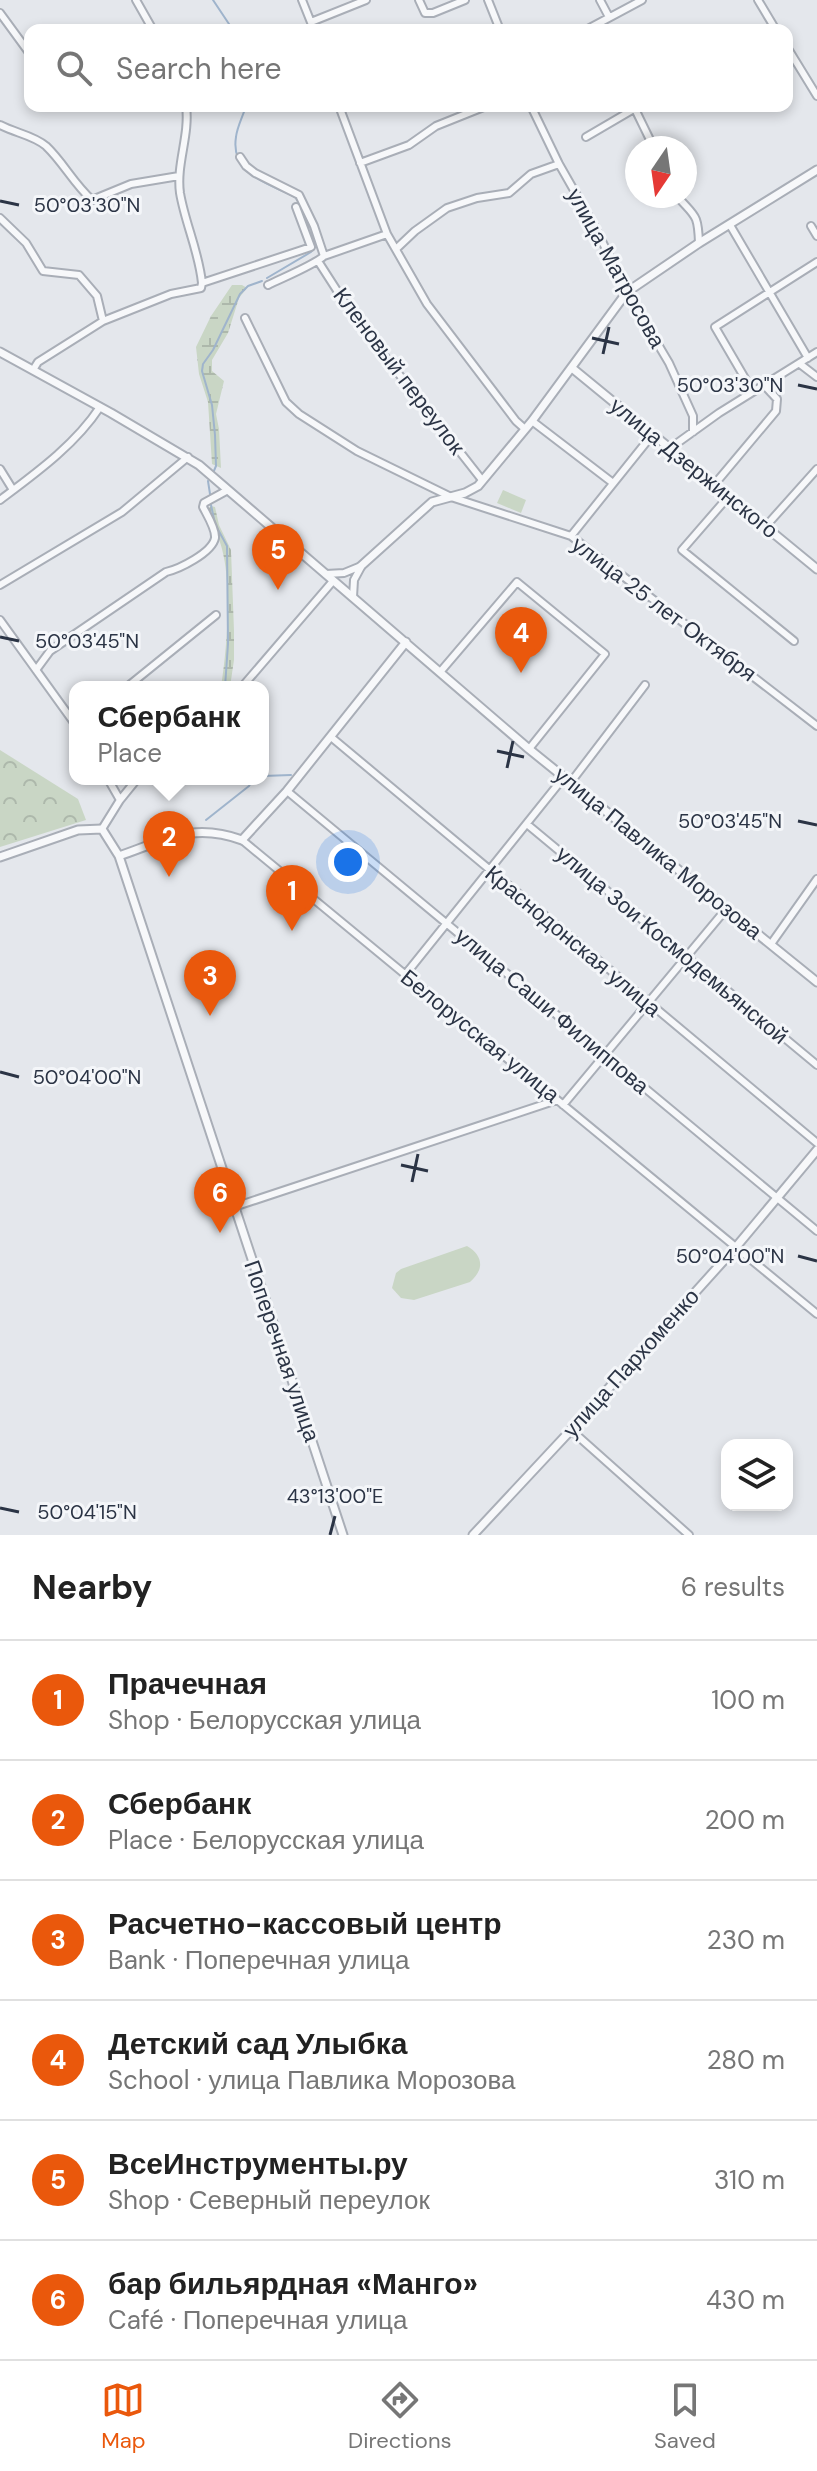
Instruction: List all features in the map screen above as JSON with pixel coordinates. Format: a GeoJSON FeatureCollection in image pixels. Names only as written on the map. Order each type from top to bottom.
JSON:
{"type":"FeatureCollection","features":[{"type":"Feature","properties":{"kind":"street"},"geometry":{"type":"LineString","coordinates":[[136,0],[150,24]]}},
{"type":"Feature","properties":{"kind":"street"},"geometry":{"type":"LineString","coordinates":[[302,0],[311,22],[366,0]]}},
{"type":"Feature","properties":{"kind":"street"},"geometry":{"type":"LineString","coordinates":[[419,0],[425,13],[433,13],[465,0]]}},
{"type":"Feature","properties":{"kind":"street"},"geometry":{"type":"LineString","coordinates":[[488,0],[498,24]]}},
{"type":"Feature","properties":{"kind":"street"},"geometry":{"type":"LineString","coordinates":[[600,0],[609,17]]}},
{"type":"Feature","properties":{"kind":"street"},"geometry":{"type":"LineString","coordinates":[[597,24],[642,0]]}},
{"type":"Feature","properties":{"kind":"street"},"geometry":{"type":"LineString","coordinates":[[758,0],[772,24]]}},
{"type":"Feature","properties":{"kind":"street"},"geometry":{"type":"LineString","coordinates":[[0,13],[24,46]]}},
{"type":"Feature","properties":{"kind":"street"},"geometry":{"type":"LineString","coordinates":[[793,57],[817,96]]}},
{"type":"Feature","properties":{"kind":"street"},"geometry":{"type":"LineString","coordinates":[[33,370],[38,362],[103,321],[171,294],[201,288],[200,262],[180,195],[179,176],[187,112]]}},
{"type":"Feature","properties":{"kind":"street"},"geometry":{"type":"LineString","coordinates":[[341,112],[387,234],[427,304],[459,349],[525,429]]}},
{"type":"Feature","properties":{"kind":"street"},"geometry":{"type":"LineString","coordinates":[[360,163],[409,145],[436,126],[471,112]]}},
{"type":"Feature","properties":{"kind":"street","name":"улица Матросова"},"geometry":{"type":"LineString","coordinates":[[534,112],[627,292],[669,363],[691,408],[693,432]]}},
{"type":"Feature","properties":{"kind":"street"},"geometry":{"type":"LineString","coordinates":[[586,137],[628,112]]}},
{"type":"Feature","properties":{"kind":"street"},"geometry":{"type":"LineString","coordinates":[[639,112],[649,136]]}},
{"type":"Feature","properties":{"kind":"street"},"geometry":{"type":"LineString","coordinates":[[0,125],[14,133],[33,137],[46,147],[92,200],[131,184],[179,176]]}},
{"type":"Feature","properties":{"kind":"street","name":"Кленовый переулок"},"geometry":{"type":"LineString","coordinates":[[240,157],[255,173],[299,195],[314,226],[321,258],[354,317],[482,480]]}},
{"type":"Feature","properties":{"kind":"street"},"geometry":{"type":"LineString","coordinates":[[396,249],[447,208],[477,198],[509,193],[531,174],[559,164]]}},
{"type":"Feature","properties":{"kind":"street"},"geometry":{"type":"LineString","coordinates":[[325,574],[344,573],[361,566],[428,505],[437,499],[474,489],[532,421],[627,292],[817,170]]}},
{"type":"Feature","properties":{"kind":"street"},"geometry":{"type":"LineString","coordinates":[[202,283],[311,247],[296,207]]}},
{"type":"Feature","properties":{"kind":"street"},"geometry":{"type":"LineString","coordinates":[[689,208],[699,224],[699,243]]}},
{"type":"Feature","properties":{"kind":"street"},"geometry":{"type":"LineString","coordinates":[[0,218],[26,243],[43,271],[79,275],[97,296],[103,321]]}},
{"type":"Feature","properties":{"kind":"street"},"geometry":{"type":"LineString","coordinates":[[730,225],[808,358]]}},
{"type":"Feature","properties":{"kind":"street"},"geometry":{"type":"LineString","coordinates":[[811,226],[817,236]]}},
{"type":"Feature","properties":{"kind":"street"},"geometry":{"type":"LineString","coordinates":[[268,285],[321,258],[387,234]]}},
{"type":"Feature","properties":{"kind":"street"},"geometry":{"type":"LineString","coordinates":[[753,392],[715,327],[817,262]]}},
{"type":"Feature","properties":{"kind":"street","name":"улица 25 лет Октября"},"geometry":{"type":"LineString","coordinates":[[245,318],[286,402],[299,414],[357,451],[451,497],[571,536],[817,726]]}},
{"type":"Feature","properties":{"kind":"street","name":"улица Павлика Морозова"},"geometry":{"type":"LineString","coordinates":[[0,352],[188,457],[529,749],[817,982]]}},
{"type":"Feature","properties":{"kind":"street"},"geometry":{"type":"LineString","coordinates":[[669,449],[817,352]]}},
{"type":"Feature","properties":{"kind":"street"},"geometry":{"type":"LineString","coordinates":[[800,364],[817,377]]}},
{"type":"Feature","properties":{"kind":"street","name":"улица Дзержинского"},"geometry":{"type":"LineString","coordinates":[[572,368],[817,569]]}},
{"type":"Feature","properties":{"kind":"street"},"geometry":{"type":"LineString","coordinates":[[714,485],[776,411],[777,399],[764,385]]}},
{"type":"Feature","properties":{"kind":"street"},"geometry":{"type":"LineString","coordinates":[[0,500],[87,428],[100,407]]}},
{"type":"Feature","properties":{"kind":"street"},"geometry":{"type":"LineString","coordinates":[[532,421],[613,483]]}},
{"type":"Feature","properties":{"kind":"street"},"geometry":{"type":"LineString","coordinates":[[571,536],[652,435]]}},
{"type":"Feature","properties":{"kind":"street"},"geometry":{"type":"LineString","coordinates":[[0,585],[122,512],[188,457]]}},
{"type":"Feature","properties":{"kind":"street"},"geometry":{"type":"LineString","coordinates":[[0,469],[13,490]]}},
{"type":"Feature","properties":{"kind":"street"},"geometry":{"type":"LineString","coordinates":[[766,526],[816,472]]}},
{"type":"Feature","properties":{"kind":"street"},"geometry":{"type":"LineString","coordinates":[[36,670],[50,651],[166,572],[184,568],[214,543],[215,535],[203,507],[204,503],[226,491]]}},
{"type":"Feature","properties":{"kind":"street"},"geometry":{"type":"LineString","coordinates":[[728,497],[682,550],[794,641]]}},
{"type":"Feature","properties":{"kind":"street"},"geometry":{"type":"LineString","coordinates":[[353,597],[354,580],[361,566]]}},
{"type":"Feature","properties":{"kind":"street"},"geometry":{"type":"LineString","coordinates":[[247,681],[333,581]]}},
{"type":"Feature","properties":{"kind":"street"},"geometry":{"type":"LineString","coordinates":[[441,671],[517,582],[605,654],[529,749]]}},
{"type":"Feature","properties":{"kind":"street"},"geometry":{"type":"LineString","coordinates":[[134,681],[216,615]]}},
{"type":"Feature","properties":{"kind":"street"},"geometry":{"type":"LineString","coordinates":[[0,620],[69,716]]}},
{"type":"Feature","properties":{"kind":"street"},"geometry":{"type":"LineString","coordinates":[[242,840],[287,791],[406,642]]}},
{"type":"Feature","properties":{"kind":"street"},"geometry":{"type":"LineString","coordinates":[[405,975],[645,685]]}},
{"type":"Feature","properties":{"kind":"street","name":"Краснодонская улица"},"geometry":{"type":"LineString","coordinates":[[331,737],[817,1143]]}},
{"type":"Feature","properties":{"kind":"street"},"geometry":{"type":"LineString","coordinates":[[111,785],[120,800]]}},
{"type":"Feature","properties":{"kind":"street"},"geometry":{"type":"LineString","coordinates":[[0,857],[78,830],[102,829],[132,785]]}},
{"type":"Feature","properties":{"kind":"street","name":"улица Саши Филиппова"},"geometry":{"type":"LineString","coordinates":[[287,791],[817,1231]]}},
{"type":"Feature","properties":{"kind":"street","name":"улица Зои Космодемьянской"},"geometry":{"type":"LineString","coordinates":[[528,825],[817,1065]]}},
{"type":"Feature","properties":{"kind":"street","name":"Поперечная улица"},"geometry":{"type":"LineString","coordinates":[[102,829],[119,856],[343,1535]]}},
{"type":"Feature","properties":{"kind":"street","name":"Белорусская улица"},"geometry":{"type":"LineString","coordinates":[[119,856],[197,831],[218,832],[242,840],[817,1314]]}},
{"type":"Feature","properties":{"kind":"street"},"geometry":{"type":"LineString","coordinates":[[771,944],[817,879]]}},
{"type":"Feature","properties":{"kind":"street"},"geometry":{"type":"LineString","coordinates":[[809,890],[817,896]]}},
{"type":"Feature","properties":{"kind":"street"},"geometry":{"type":"LineString","coordinates":[[234,1207],[560,1102],[727,908]]}},
{"type":"Feature","properties":{"kind":"street","name":"улица Пархоменко"},"geometry":{"type":"LineString","coordinates":[[473,1535],[736,1247],[817,1150]]}},
{"type":"Feature","properties":{"kind":"street"},"geometry":{"type":"LineString","coordinates":[[571,1430],[689,1535]]}},
{"type":"Feature","properties":{"kind":"green space"},"geometry":{"type":"Polygon","coordinates":[[[232,285],[247,288],[239,298],[228,333],[212,360],[212,371],[224,381],[216,414],[221,468],[212,464],[208,402],[199,374],[196,347],[211,316],[232,285]]]}},
{"type":"Feature","properties":{"kind":"green space"},"geometry":{"type":"Polygon","coordinates":[[[503,490],[526,500],[521,513],[497,503],[503,490]]]}},
{"type":"Feature","properties":{"kind":"green space"},"geometry":{"type":"Polygon","coordinates":[[[215,507],[219,525],[231,550],[234,660],[231,681],[222,681],[227,636],[225,564],[208,509],[215,507]]]}},
{"type":"Feature","properties":{"kind":"green space"},"geometry":{"type":"Polygon","coordinates":[[[0,750],[78,799],[86,820],[0,847],[0,750]]]}},
{"type":"Feature","properties":{"kind":"green space"},"geometry":{"type":"Polygon","coordinates":[[[467,1246],[477,1254],[480,1263],[478,1273],[470,1282],[414,1300],[401,1298],[392,1288],[396,1273],[401,1269],[467,1246]]]}},
{"type":"Feature","properties":{"kind":"waterway"},"geometry":{"type":"LineString","coordinates":[[213,0],[229,24]]}},
{"type":"Feature","properties":{"kind":"waterway"},"geometry":{"type":"LineString","coordinates":[[244,112],[236,137],[239,160],[253,176],[299,202]]}},
{"type":"Feature","properties":{"kind":"waterway"},"geometry":{"type":"LineString","coordinates":[[267,278],[315,247],[304,212]]}},
{"type":"Feature","properties":{"kind":"waterway"},"geometry":{"type":"LineString","coordinates":[[213,473],[216,466],[215,435],[203,364],[240,294],[248,286],[262,281]]}},
{"type":"Feature","properties":{"kind":"waterway"},"geometry":{"type":"LineString","coordinates":[[208,481],[210,494]]}},
{"type":"Feature","properties":{"kind":"waterway"},"geometry":{"type":"LineString","coordinates":[[211,505],[215,524],[227,546],[225,681]]}},
{"type":"Feature","properties":{"kind":"waterway"},"geometry":{"type":"LineString","coordinates":[[269,776],[291,775]]}},
{"type":"Feature","properties":{"kind":"waterway"},"geometry":{"type":"LineString","coordinates":[[206,820],[250,785]]}},
{"type":"Feature","properties":{"kind":"place","name":"ВсеИнструменты.ру"},"geometry":{"type":"Point","coordinates":[278,590]}},
{"type":"Feature","properties":{"kind":"place","name":"Детский сад Улыбка"},"geometry":{"type":"Point","coordinates":[521,673]}},
{"type":"Feature","properties":{"kind":"place","name":"Сбербанк"},"geometry":{"type":"Point","coordinates":[169,877]}},
{"type":"Feature","properties":{"kind":"place","name":"Прачечная"},"geometry":{"type":"Point","coordinates":[292,931]}},
{"type":"Feature","properties":{"kind":"place","name":"Расчетно-кассовый центр"},"geometry":{"type":"Point","coordinates":[210,1016]}},
{"type":"Feature","properties":{"kind":"place","name":"бар бильярдная «Манго»"},"geometry":{"type":"Point","coordinates":[220,1233]}}]}
